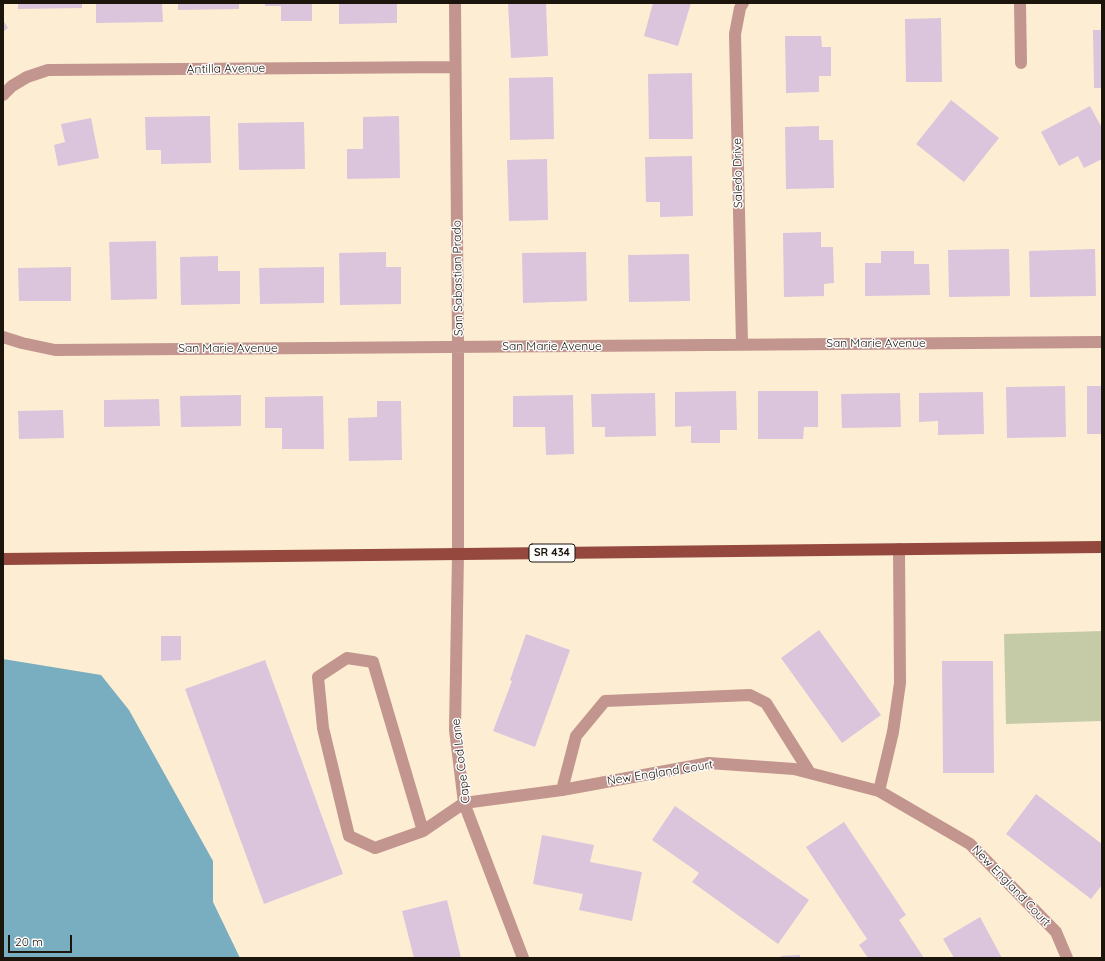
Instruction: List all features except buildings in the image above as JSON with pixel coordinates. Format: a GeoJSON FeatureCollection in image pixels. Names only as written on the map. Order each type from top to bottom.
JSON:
{"type":"FeatureCollection","features":[{"type":"Feature","properties":{"kind":"main road","name":"SR 434"},"geometry":{"type":"LineString","coordinates":[[3,559],[1102,547]]}},
{"type":"Feature","properties":{"kind":"street","name":"San Sabastian Prado"},"geometry":{"type":"LineString","coordinates":[[455,3],[458,554]]}},
{"type":"Feature","properties":{"kind":"street","name":"Saledo Drive"},"geometry":{"type":"LineString","coordinates":[[742,344],[735,34],[740,8],[743,3]]}},
{"type":"Feature","properties":{"kind":"street"},"geometry":{"type":"LineString","coordinates":[[1020,3],[1021,63]]}},
{"type":"Feature","properties":{"kind":"street","name":"Antilla Avenue"},"geometry":{"type":"LineString","coordinates":[[3,95],[12,86],[27,77],[48,70],[456,67]]}},
{"type":"Feature","properties":{"kind":"street","name":"San Marie Avenue"},"geometry":{"type":"LineString","coordinates":[[3,337],[22,343],[55,350],[1102,342]]}},
{"type":"Feature","properties":{"kind":"street"},"geometry":{"type":"LineString","coordinates":[[879,791],[894,732],[900,683],[899,549]]}},
{"type":"Feature","properties":{"kind":"street","name":"Cape Cod Lane"},"geometry":{"type":"LineString","coordinates":[[458,554],[455,730],[464,803],[523,958]]}},
{"type":"Feature","properties":{"kind":"street"},"geometry":{"type":"LineString","coordinates":[[423,832],[373,662],[347,658],[318,677],[323,728],[349,836],[375,848],[423,832],[464,803]]}},
{"type":"Feature","properties":{"kind":"street"},"geometry":{"type":"LineString","coordinates":[[562,790],[576,736],[605,702],[750,695],[766,703],[810,773]]}},
{"type":"Feature","properties":{"kind":"street","name":"New England Court"},"geometry":{"type":"LineString","coordinates":[[464,803],[562,790],[709,763],[794,769],[810,773],[879,791],[970,844],[1056,932],[1067,958]]}},
{"type":"Feature","properties":{"kind":"green space"},"geometry":{"type":"Polygon","coordinates":[[[1102,631],[1102,721],[1006,724],[1004,634],[1102,631]]]}},
{"type":"Feature","properties":{"kind":"water"},"geometry":{"type":"Polygon","coordinates":[[[3,659],[101,675],[129,710],[213,861],[213,902],[240,958],[3,958],[3,659]]]}}]}
